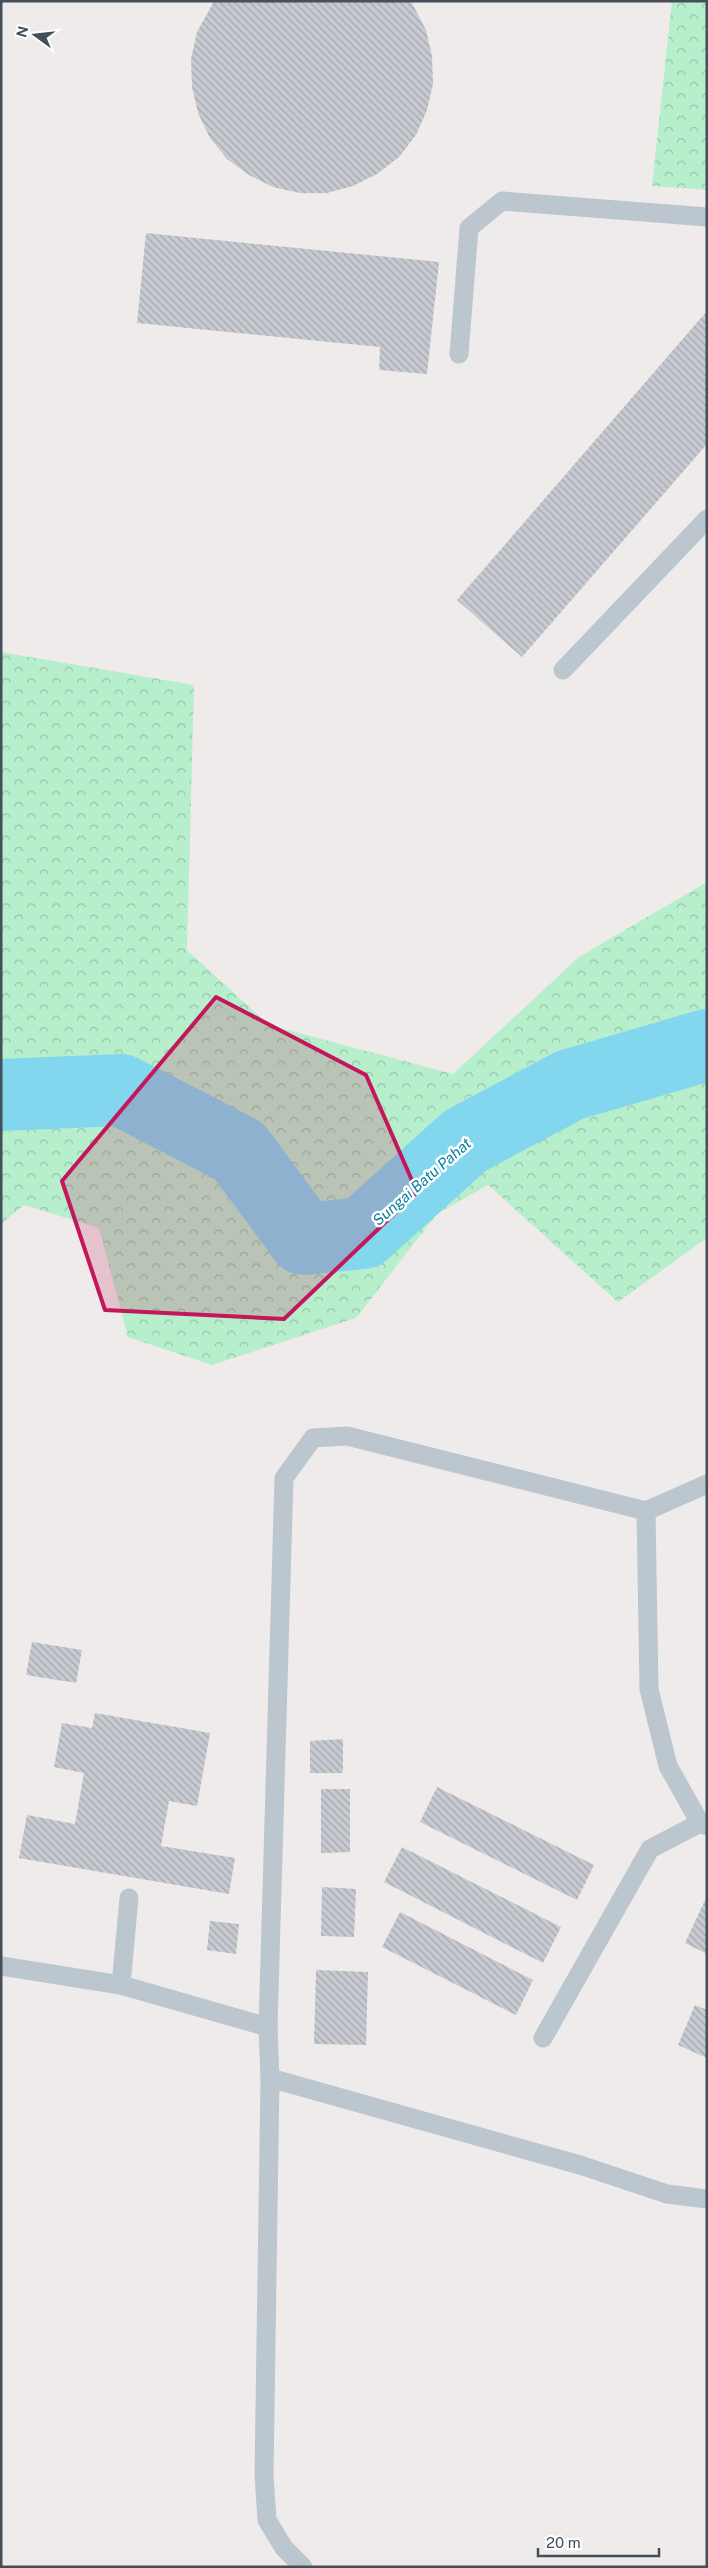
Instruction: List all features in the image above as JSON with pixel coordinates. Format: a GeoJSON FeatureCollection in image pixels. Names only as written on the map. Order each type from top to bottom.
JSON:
{"type":"FeatureCollection","features":[{"type":"Feature","properties":{"kind":"lane"},"geometry":{"type":"LineString","coordinates":[[459,354],[469,228],[502,201],[707,217]]}},
{"type":"Feature","properties":{"kind":"lane"},"geometry":{"type":"LineString","coordinates":[[563,670],[707,519]]}},
{"type":"Feature","properties":{"kind":"lane"},"geometry":{"type":"LineString","coordinates":[[303,2567],[284,2548],[267,2520],[264,2476],[270,2078],[268,2027],[284,1478],[313,1438],[347,1436],[646,1511],[707,1484]]}},
{"type":"Feature","properties":{"kind":"lane"},"geometry":{"type":"LineString","coordinates":[[543,2038],[650,1849],[703,1825],[668,1766],[649,1689],[646,1511]]}},
{"type":"Feature","properties":{"kind":"lane"},"geometry":{"type":"LineString","coordinates":[[121,1985],[129,1898]]}},
{"type":"Feature","properties":{"kind":"lane"},"geometry":{"type":"LineString","coordinates":[[1,1966],[121,1985],[268,2027]]}},
{"type":"Feature","properties":{"kind":"lane"},"geometry":{"type":"LineString","coordinates":[[270,2078],[580,2165],[667,2194],[707,2198]]}},
{"type":"Feature","properties":{"kind":"highlighted area"},"geometry":{"type":"Polygon","coordinates":[[[216,997],[366,1075],[417,1192],[284,1319],[105,1310],[62,1181],[216,997]]]}},
{"type":"Feature","properties":{"kind":"green space"},"geometry":{"type":"Polygon","coordinates":[[[672,1],[707,1],[707,190],[652,186],[672,1]]]}},
{"type":"Feature","properties":{"kind":"green space"},"geometry":{"type":"Polygon","coordinates":[[[1,652],[194,685],[187,950],[269,1025],[453,1074],[579,957],[707,882],[707,1238],[618,1302],[488,1185],[437,1214],[356,1318],[212,1365],[128,1337],[99,1228],[24,1205],[1,1224],[1,652]]]}},
{"type":"Feature","properties":{"kind":"building"},"geometry":{"type":"Polygon","coordinates":[[[214,1],[411,1],[426,30],[432,56],[433,84],[427,110],[416,135],[399,157],[377,174],[353,186],[327,193],[300,193],[273,187],[249,175],[227,159],[210,138],[198,113],[192,87],[191,59],[197,32],[214,1]]]}},
{"type":"Feature","properties":{"kind":"building"},"geometry":{"type":"Polygon","coordinates":[[[146,233],[439,262],[427,374],[379,370],[380,347],[137,323],[146,233]]]}},
{"type":"Feature","properties":{"kind":"building"},"geometry":{"type":"Polygon","coordinates":[[[707,311],[707,444],[522,657],[457,600],[707,311]]]}},
{"type":"Feature","properties":{"kind":"building"},"geometry":{"type":"Polygon","coordinates":[[[32,1642],[82,1650],[76,1683],[26,1675],[32,1642]]]}},
{"type":"Feature","properties":{"kind":"building"},"geometry":{"type":"Polygon","coordinates":[[[95,1713],[210,1733],[197,1806],[169,1801],[161,1846],[235,1858],[229,1894],[19,1858],[27,1815],[75,1824],[84,1773],[54,1767],[62,1723],[92,1728],[95,1713]]]}},
{"type":"Feature","properties":{"kind":"building"},"geometry":{"type":"Polygon","coordinates":[[[343,1739],[343,1773],[310,1773],[310,1741],[343,1739]]]}},
{"type":"Feature","properties":{"kind":"building"},"geometry":{"type":"Polygon","coordinates":[[[437,1787],[594,1865],[577,1900],[420,1822],[437,1787]]]}},
{"type":"Feature","properties":{"kind":"building"},"geometry":{"type":"Polygon","coordinates":[[[321,1789],[350,1789],[350,1852],[321,1853],[321,1789]]]}},
{"type":"Feature","properties":{"kind":"building"},"geometry":{"type":"Polygon","coordinates":[[[402,1847],[561,1927],[543,1963],[384,1882],[402,1847]]]}},
{"type":"Feature","properties":{"kind":"building"},"geometry":{"type":"Polygon","coordinates":[[[322,1887],[356,1889],[354,1937],[321,1936],[322,1887]]]}},
{"type":"Feature","properties":{"kind":"building"},"geometry":{"type":"Polygon","coordinates":[[[707,1896],[707,1954],[685,1943],[707,1896]]]}},
{"type":"Feature","properties":{"kind":"building"},"geometry":{"type":"Polygon","coordinates":[[[400,1912],[533,1980],[516,2015],[382,1947],[400,1912]]]}},
{"type":"Feature","properties":{"kind":"building"},"geometry":{"type":"Polygon","coordinates":[[[210,1921],[239,1924],[236,1954],[207,1950],[210,1921]]]}},
{"type":"Feature","properties":{"kind":"building"},"geometry":{"type":"Polygon","coordinates":[[[316,1970],[368,1972],[366,2045],[314,2044],[316,1970]]]}},
{"type":"Feature","properties":{"kind":"building"},"geometry":{"type":"Polygon","coordinates":[[[695,2005],[707,2010],[707,2058],[678,2045],[695,2005]]]}},
{"type":"Feature","properties":{"kind":"waterway","name":"Sungai Batu Pahat"},"geometry":{"type":"LineString","coordinates":[[1,1095],[121,1090],[239,1151],[304,1239],[363,1233],[465,1141],[570,1085],[707,1045]]}}]}
